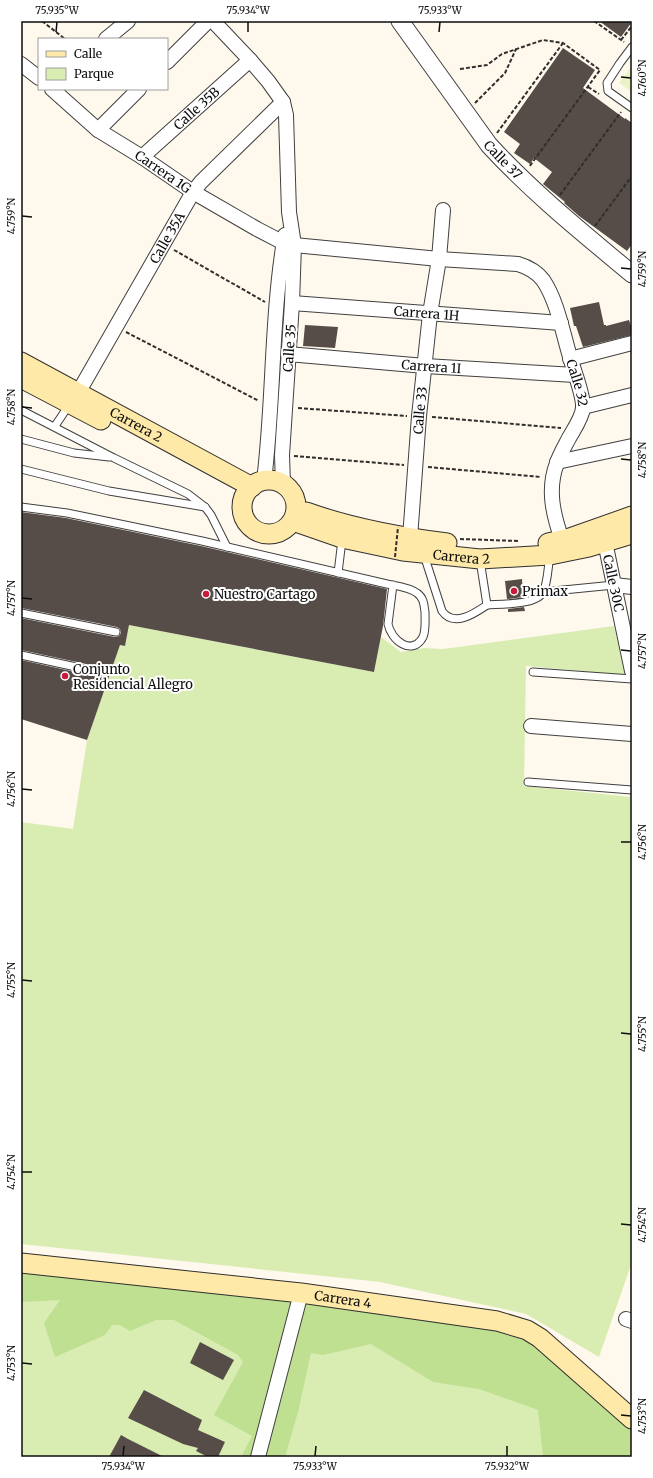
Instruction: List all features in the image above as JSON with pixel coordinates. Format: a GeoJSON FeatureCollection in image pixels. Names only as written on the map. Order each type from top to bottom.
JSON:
{"type":"FeatureCollection","features":[{"type":"Feature","properties":{"kind":"main road","name":"Carrera 2"},"geometry":{"type":"LineString","coordinates":[[21,362],[74,399],[86,412],[261,487]]}},
{"type":"Feature","properties":{"kind":"main road","name":"Carrera 2"},"geometry":{"type":"LineString","coordinates":[[21,378],[74,399]]}},
{"type":"Feature","properties":{"kind":"main road"},"geometry":{"type":"LineString","coordinates":[[261,487],[293,494],[296,501],[294,515],[284,530],[272,534],[264,534],[249,525],[242,510],[261,487]]}},
{"type":"Feature","properties":{"kind":"main road","name":"Carrera 2"},"geometry":{"type":"LineString","coordinates":[[294,515],[367,530],[404,532],[471,545],[500,546],[526,546],[562,540],[632,516]]}},
{"type":"Feature","properties":{"kind":"main road","name":"Carrera 2"},"geometry":{"type":"LineString","coordinates":[[294,515],[342,538],[403,551],[480,559],[550,555],[589,547],[632,534]]}},
{"type":"Feature","properties":{"kind":"main road","name":"Carrera 4"},"geometry":{"type":"LineString","coordinates":[[21,1263],[301,1294],[497,1321],[527,1330],[540,1338],[632,1419]]}},
{"type":"Feature","properties":{"kind":"street"},"geometry":{"type":"LineString","coordinates":[[107,38],[128,21]]}},
{"type":"Feature","properties":{"kind":"street"},"geometry":{"type":"LineString","coordinates":[[168,61],[208,21]]}},
{"type":"Feature","properties":{"kind":"street"},"geometry":{"type":"LineString","coordinates":[[213,21],[250,60],[283,102]]}},
{"type":"Feature","properties":{"kind":"street","name":"Calle 37"},"geometry":{"type":"LineString","coordinates":[[400,21],[489,144],[502,159],[588,238],[632,274]]}},
{"type":"Feature","properties":{"kind":"street","name":"Calle 35B"},"geometry":{"type":"LineString","coordinates":[[142,157],[250,60]]}},
{"type":"Feature","properties":{"kind":"street"},"geometry":{"type":"LineString","coordinates":[[21,64],[38,77]]}},
{"type":"Feature","properties":{"kind":"street","name":"Carrera 1G"},"geometry":{"type":"LineString","coordinates":[[53,90],[98,130],[142,157],[193,192],[257,229],[289,244]]}},
{"type":"Feature","properties":{"kind":"street"},"geometry":{"type":"LineString","coordinates":[[98,130],[138,90]]}},
{"type":"Feature","properties":{"kind":"street","name":"Calle 35A"},"geometry":{"type":"LineString","coordinates":[[74,399],[193,192],[201,182],[283,102]]}},
{"type":"Feature","properties":{"kind":"street","name":"Calle 35"},"geometry":{"type":"LineString","coordinates":[[261,487],[282,455],[292,303],[289,244],[287,129],[283,102]]}},
{"type":"Feature","properties":{"kind":"street","name":"Calle 33"},"geometry":{"type":"LineString","coordinates":[[404,532],[430,314],[439,259],[443,210]]}},
{"type":"Feature","properties":{"kind":"street"},"geometry":{"type":"LineString","coordinates":[[289,244],[439,259]]}},
{"type":"Feature","properties":{"kind":"street","name":"Calle 35"},"geometry":{"type":"LineString","coordinates":[[261,487],[271,407],[277,309],[289,244]]}},
{"type":"Feature","properties":{"kind":"street","name":"Calle 32"},"geometry":{"type":"LineString","coordinates":[[439,259],[518,264],[537,273],[549,291],[561,323],[570,359],[576,375],[583,407],[557,462],[552,478],[554,514],[562,540]]}},
{"type":"Feature","properties":{"kind":"street","name":"Carrera 1H"},"geometry":{"type":"LineString","coordinates":[[292,303],[561,323]]}},
{"type":"Feature","properties":{"kind":"street"},"geometry":{"type":"LineString","coordinates":[[570,359],[632,343]]}},
{"type":"Feature","properties":{"kind":"street","name":"Carrera 1I"},"geometry":{"type":"LineString","coordinates":[[288,354],[425,366],[576,375]]}},
{"type":"Feature","properties":{"kind":"street"},"geometry":{"type":"LineString","coordinates":[[583,407],[632,395]]}},
{"type":"Feature","properties":{"kind":"street"},"geometry":{"type":"LineString","coordinates":[[557,462],[632,446]]}},
{"type":"Feature","properties":{"kind":"street","name":"Calle 30C"},"geometry":{"type":"LineString","coordinates":[[605,542],[614,585],[629,639],[632,671]]}},
{"type":"Feature","properties":{"kind":"street"},"geometry":{"type":"LineString","coordinates":[[614,585],[632,587]]}},
{"type":"Feature","properties":{"kind":"street"},"geometry":{"type":"LineString","coordinates":[[531,726],[632,734]]}},
{"type":"Feature","properties":{"kind":"street"},"geometry":{"type":"LineString","coordinates":[[258,1457],[301,1294]]}},
{"type":"Feature","properties":{"kind":"lane"},"geometry":{"type":"LineString","coordinates":[[629,106],[608,91],[607,83],[632,48]]}},
{"type":"Feature","properties":{"kind":"lane"},"geometry":{"type":"LineString","coordinates":[[54,426],[74,399]]}},
{"type":"Feature","properties":{"kind":"lane"},"geometry":{"type":"LineString","coordinates":[[21,410],[114,458],[176,486],[205,507],[211,515],[228,547]]}},
{"type":"Feature","properties":{"kind":"lane"},"geometry":{"type":"LineString","coordinates":[[21,439],[74,453],[114,458]]}},
{"type":"Feature","properties":{"kind":"lane"},"geometry":{"type":"LineString","coordinates":[[21,469],[109,491],[205,507]]}},
{"type":"Feature","properties":{"kind":"lane"},"geometry":{"type":"LineString","coordinates":[[21,507],[67,513],[228,547],[411,589],[416,592],[423,601],[425,618],[424,632],[422,637],[415,645],[409,646],[397,641],[391,635],[388,624],[393,585]]}},
{"type":"Feature","properties":{"kind":"lane"},"geometry":{"type":"LineString","coordinates":[[338,573],[342,538]]}},
{"type":"Feature","properties":{"kind":"lane"},"geometry":{"type":"LineString","coordinates":[[424,553],[442,611],[445,616],[452,618],[467,618],[487,605],[529,601],[537,598],[543,592],[550,555]]}},
{"type":"Feature","properties":{"kind":"lane"},"geometry":{"type":"LineString","coordinates":[[480,559],[487,605]]}},
{"type":"Feature","properties":{"kind":"lane"},"geometry":{"type":"LineString","coordinates":[[543,592],[614,585]]}},
{"type":"Feature","properties":{"kind":"lane"},"geometry":{"type":"LineString","coordinates":[[21,613],[116,632]]}},
{"type":"Feature","properties":{"kind":"lane"},"geometry":{"type":"LineString","coordinates":[[21,656],[99,672]]}},
{"type":"Feature","properties":{"kind":"lane"},"geometry":{"type":"LineString","coordinates":[[533,672],[632,679]]}},
{"type":"Feature","properties":{"kind":"lane"},"geometry":{"type":"LineString","coordinates":[[528,782],[632,790]]}},
{"type":"Feature","properties":{"kind":"path"},"geometry":{"type":"LineString","coordinates":[[42,21],[64,38]]}},
{"type":"Feature","properties":{"kind":"path"},"geometry":{"type":"LineString","coordinates":[[594,21],[632,48]]}},
{"type":"Feature","properties":{"kind":"path"},"geometry":{"type":"LineString","coordinates":[[621,40],[632,26]]}},
{"type":"Feature","properties":{"kind":"path"},"geometry":{"type":"LineString","coordinates":[[460,69],[487,65],[502,54],[543,40],[563,43],[600,70],[526,171]]}},
{"type":"Feature","properties":{"kind":"path"},"geometry":{"type":"LineString","coordinates":[[496,134],[563,43]]}},
{"type":"Feature","properties":{"kind":"path"},"geometry":{"type":"LineString","coordinates":[[466,112],[505,73],[516,49]]}},
{"type":"Feature","properties":{"kind":"path"},"geometry":{"type":"LineString","coordinates":[[556,201],[629,106]]}},
{"type":"Feature","properties":{"kind":"path"},"geometry":{"type":"LineString","coordinates":[[591,231],[632,176]]}},
{"type":"Feature","properties":{"kind":"path"},"geometry":{"type":"LineString","coordinates":[[164,244],[277,309]]}},
{"type":"Feature","properties":{"kind":"path"},"geometry":{"type":"LineString","coordinates":[[116,327],[271,407]]}},
{"type":"Feature","properties":{"kind":"path"},"geometry":{"type":"LineString","coordinates":[[395,557],[404,532]]}},
{"type":"Feature","properties":{"kind":"green space"},"geometry":{"type":"Polygon","coordinates":[[[632,66],[632,92],[619,83],[632,66]]]}},
{"type":"Feature","properties":{"kind":"green space"},"geometry":{"type":"Polygon","coordinates":[[[129,625],[374,672],[381,637],[401,652],[424,648],[443,649],[614,626],[625,675],[526,666],[524,786],[632,797],[632,1262],[599,1357],[526,1314],[380,1282],[21,1244],[21,822],[73,829],[87,740],[120,645],[125,646],[129,625]]]}},
{"type":"Feature","properties":{"kind":"green space"},"geometry":{"type":"Polygon","coordinates":[[[21,1263],[393,1306],[632,1457],[21,1457],[21,1263]]]}},
{"type":"Feature","properties":{"kind":"green space"},"geometry":{"type":"Polygon","coordinates":[[[21,1263],[301,1293],[540,1338],[632,1419],[632,1457],[543,1457],[538,1410],[479,1389],[433,1382],[371,1344],[323,1355],[311,1353],[298,1412],[285,1457],[241,1457],[252,1436],[214,1415],[243,1362],[238,1355],[174,1320],[156,1320],[130,1331],[120,1325],[112,1325],[105,1335],[55,1357],[44,1323],[60,1300],[21,1302],[21,1263]]]}},
{"type":"Feature","properties":{"kind":"building"},"geometry":{"type":"Polygon","coordinates":[[[599,21],[632,21],[632,22],[621,37],[599,21]]]}},
{"type":"Feature","properties":{"kind":"building"},"geometry":{"type":"Polygon","coordinates":[[[563,48],[595,70],[583,88],[632,123],[632,244],[627,251],[579,216],[543,184],[552,172],[534,158],[530,164],[514,153],[520,144],[504,132],[563,48]]]}},
{"type":"Feature","properties":{"kind":"building"},"geometry":{"type":"Polygon","coordinates":[[[599,302],[604,325],[606,326],[629,320],[632,335],[583,347],[576,326],[574,326],[570,308],[599,302]]]}},
{"type":"Feature","properties":{"kind":"building"},"geometry":{"type":"Polygon","coordinates":[[[305,325],[338,327],[335,348],[303,346],[305,325]]]}},
{"type":"Feature","properties":{"kind":"building","name":"Nuestro Cartago"},"geometry":{"type":"Polygon","coordinates":[[[21,512],[66,518],[201,546],[387,589],[383,626],[374,672],[129,625],[125,646],[120,645],[87,740],[21,719],[21,660],[98,677],[102,676],[104,673],[103,669],[100,667],[21,650],[21,618],[115,637],[119,636],[121,633],[120,629],[117,627],[21,608],[21,512]]]}},
{"type":"Feature","properties":{"kind":"building"},"geometry":{"type":"Polygon","coordinates":[[[522,579],[523,597],[507,599],[505,581],[522,579]]]}},
{"type":"Feature","properties":{"kind":"building"},"geometry":{"type":"Polygon","coordinates":[[[524,607],[525,611],[508,612],[508,609],[524,607]]]}},
{"type":"Feature","properties":{"kind":"building"},"geometry":{"type":"Polygon","coordinates":[[[200,1342],[234,1360],[223,1380],[190,1363],[200,1342]]]}},
{"type":"Feature","properties":{"kind":"building"},"geometry":{"type":"Polygon","coordinates":[[[144,1390],[202,1420],[198,1430],[225,1442],[218,1457],[208,1457],[196,1451],[198,1448],[183,1444],[128,1418],[144,1390]]]}},
{"type":"Feature","properties":{"kind":"building"},"geometry":{"type":"Polygon","coordinates":[[[121,1435],[128,1439],[164,1457],[109,1457],[121,1435]]]}},
{"type":"Feature","properties":{"kind":"place","name":"Primax"},"geometry":{"type":"Point","coordinates":[514,591]}},
{"type":"Feature","properties":{"kind":"place","name":"Nuestro Cartago"},"geometry":{"type":"Point","coordinates":[206,594]}},
{"type":"Feature","properties":{"kind":"place","name":"Conjunto Residencial Allegro"},"geometry":{"type":"Point","coordinates":[65,676]}}]}
